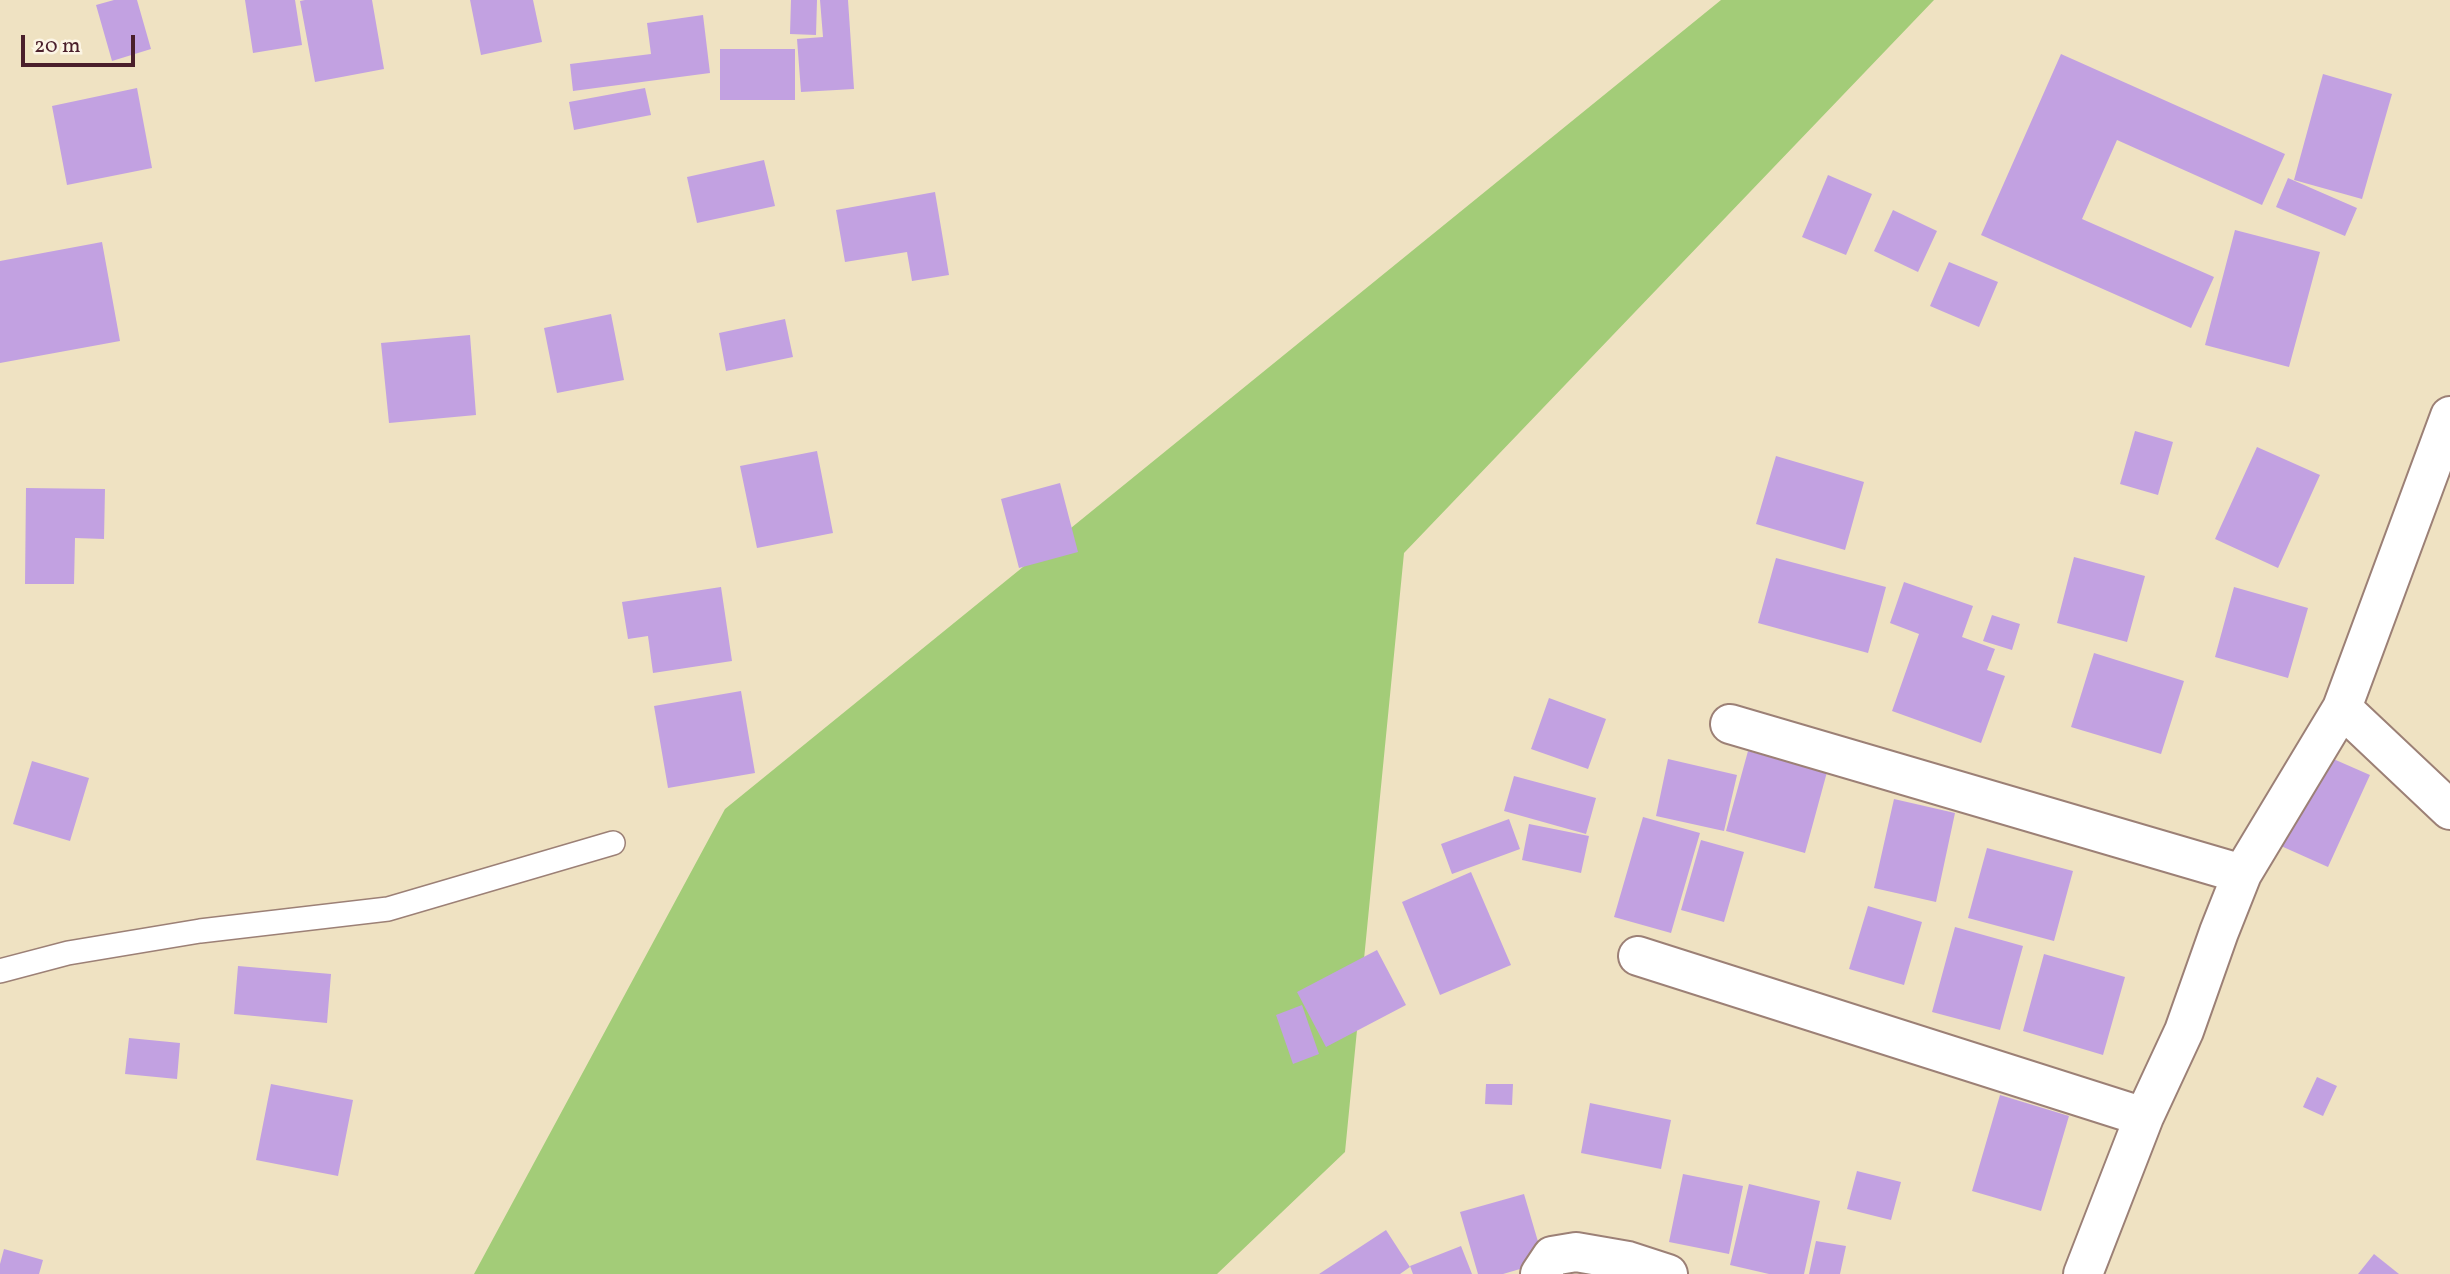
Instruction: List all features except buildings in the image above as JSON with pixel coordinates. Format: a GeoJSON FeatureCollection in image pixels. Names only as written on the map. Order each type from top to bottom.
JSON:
{"type":"FeatureCollection","features":[{"type":"Feature","properties":{"kind":"street"},"geometry":{"type":"LineString","coordinates":[[2083,1274],[2144,1117],[2184,1031],[2242,874],[2342,708],[2450,416]]}},
{"type":"Feature","properties":{"kind":"street"},"geometry":{"type":"LineString","coordinates":[[2342,708],[2450,810]]}},
{"type":"Feature","properties":{"kind":"street"},"geometry":{"type":"LineString","coordinates":[[1730,724],[2242,874]]}},
{"type":"Feature","properties":{"kind":"street"},"geometry":{"type":"LineString","coordinates":[[1637,956],[2144,1117]]}},
{"type":"Feature","properties":{"kind":"street"},"geometry":{"type":"LineString","coordinates":[[1540,1274],[1552,1256],[1576,1252],[1628,1261],[1668,1274]]}},
{"type":"Feature","properties":{"kind":"lane"},"geometry":{"type":"LineString","coordinates":[[0,971],[68,953],[200,931],[388,909],[613,844]]}},
{"type":"Feature","properties":{"kind":"green space"},"geometry":{"type":"Polygon","coordinates":[[[1721,0],[1934,0],[1404,553],[1345,1152],[1217,1274],[474,1274],[725,809],[1721,0]]]}}]}
